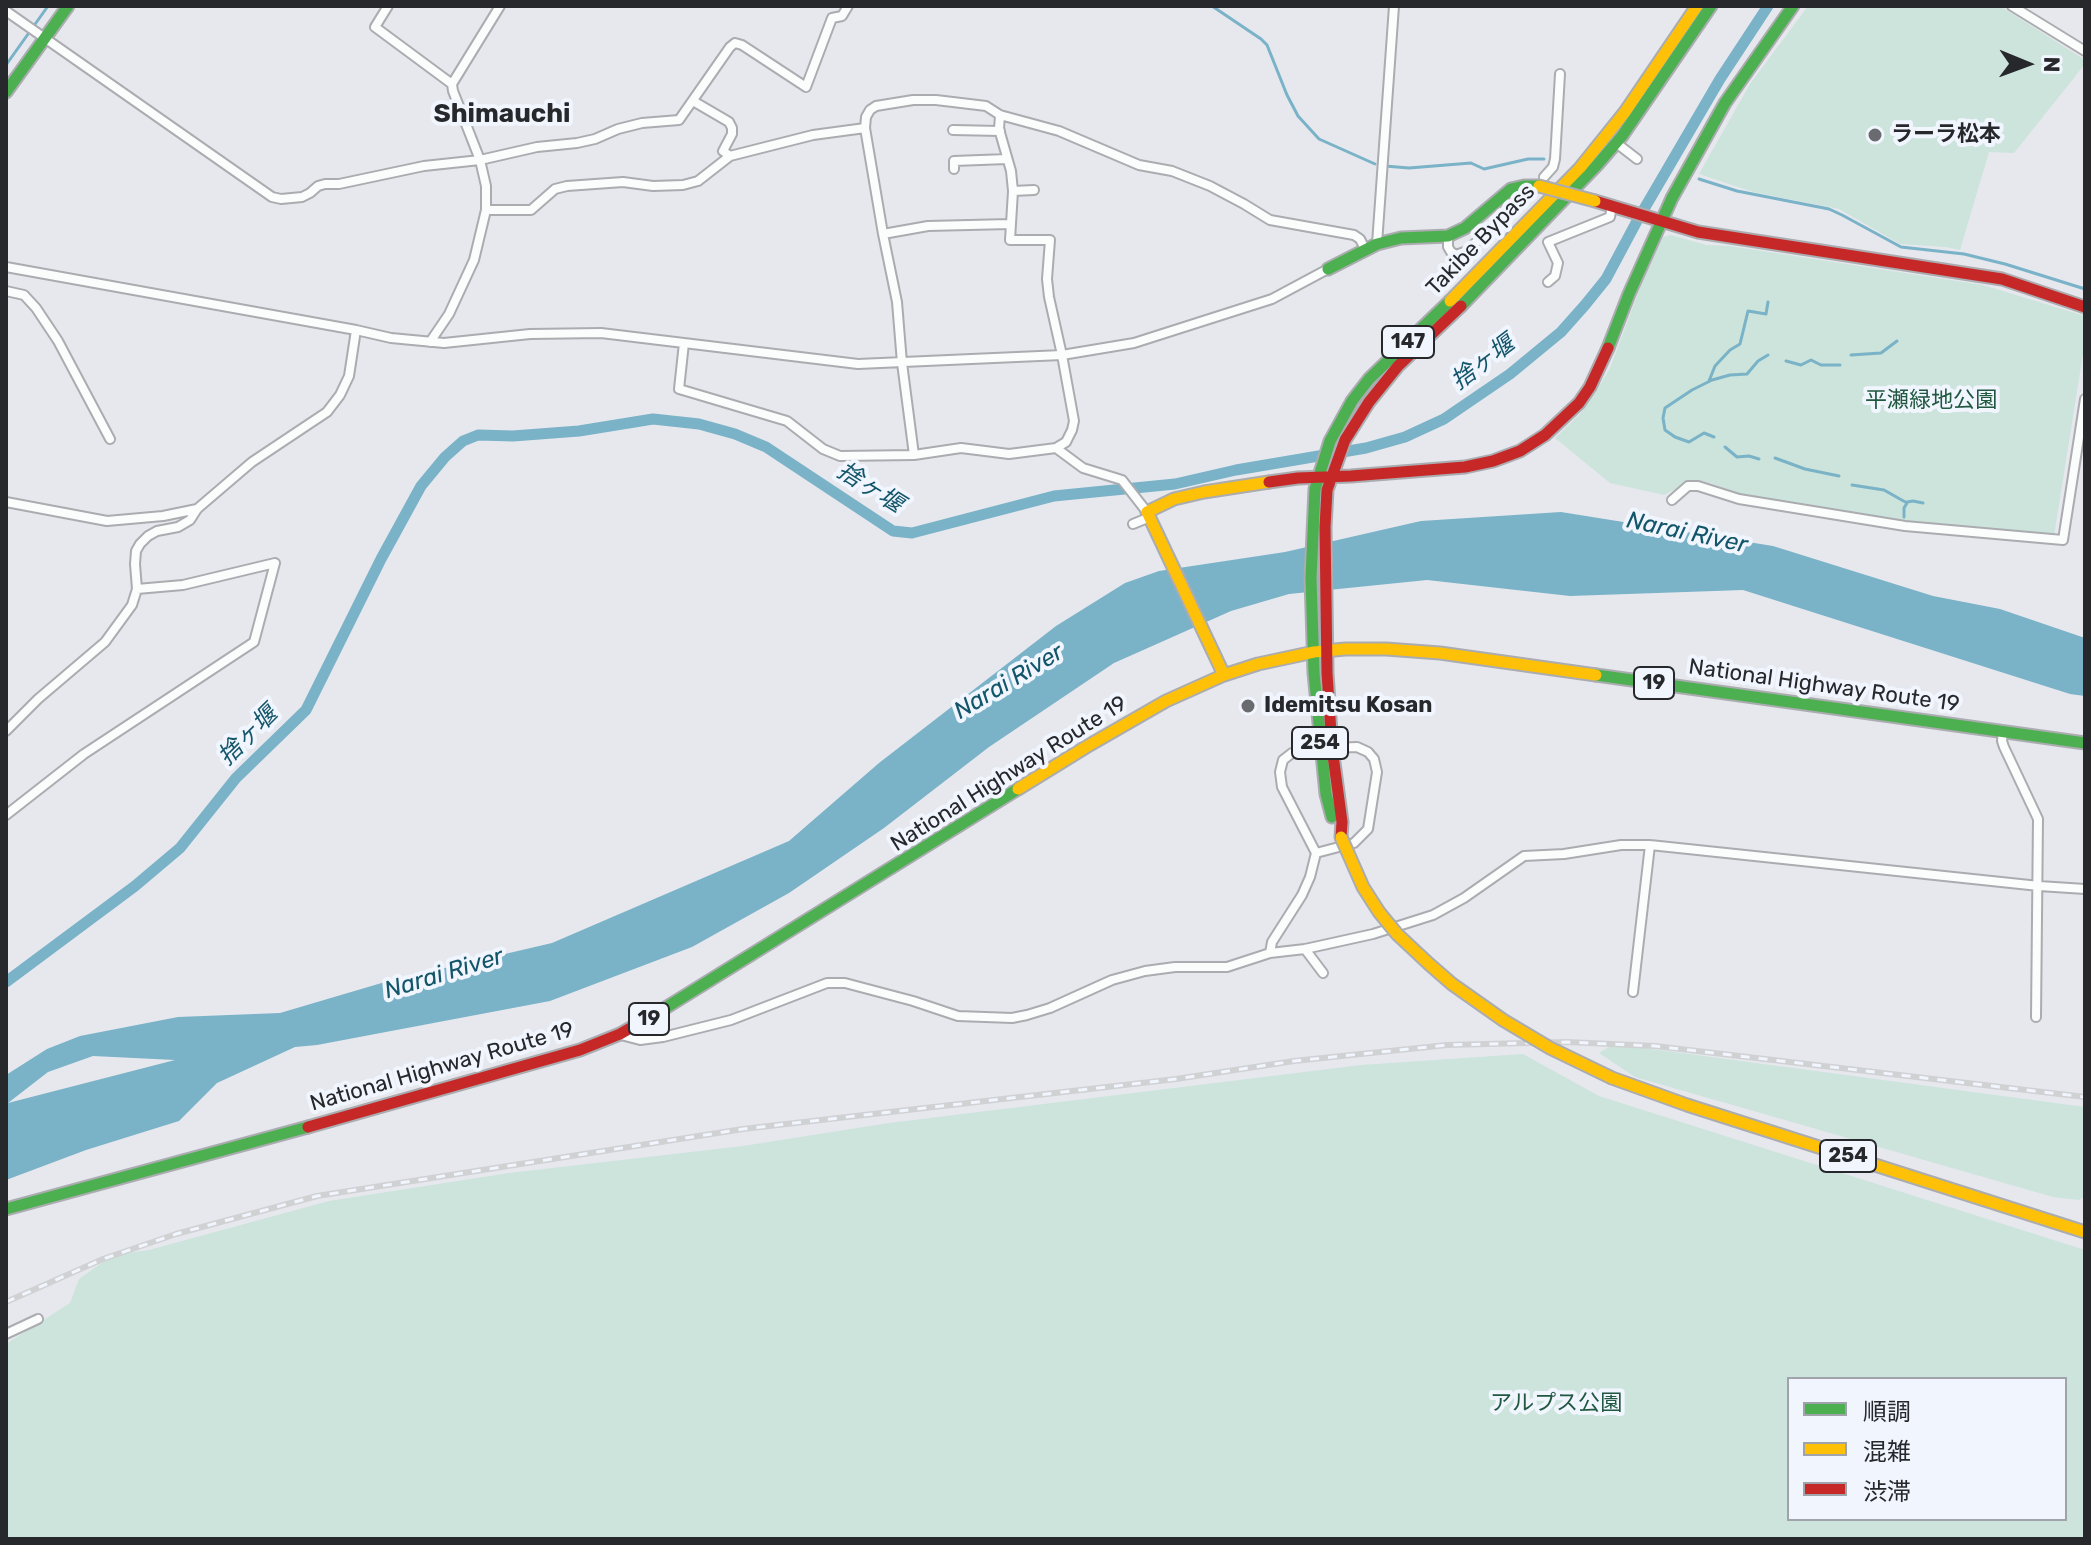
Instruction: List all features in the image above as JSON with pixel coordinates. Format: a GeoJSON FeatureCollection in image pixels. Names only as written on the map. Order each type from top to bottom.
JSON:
{"type":"FeatureCollection","features":[{"type":"Feature","properties":{"kind":"main road"},"geometry":{"type":"LineString","coordinates":[[6,92],[68,6]]}},
{"type":"Feature","properties":{"kind":"main road","name":"Takibe Bypass"},"geometry":{"type":"LineString","coordinates":[[1320,652],[1326,636],[1320,472],[1330,441],[1352,401],[1369,379],[1471,281],[1580,168],[1625,112],[1697,6]]}},
{"type":"Feature","properties":{"kind":"main road","name":"Takibe Bypass"},"geometry":{"type":"LineString","coordinates":[[1320,652],[1313,635],[1312,527],[1321,490],[1333,471],[1345,440],[1369,402],[1398,366],[1597,165],[1634,119],[1711,6]]}},
{"type":"Feature","properties":{"kind":"main road"},"geometry":{"type":"LineString","coordinates":[[1224,675],[1150,517],[1174,499],[1320,472],[1465,467],[1520,451],[1545,435],[1579,403],[1590,387],[1603,361],[1657,219],[1725,103],[1793,6]]}},
{"type":"Feature","properties":{"kind":"main road"},"geometry":{"type":"LineString","coordinates":[[1328,269],[1371,246],[1401,238],[1448,236],[1465,228],[1511,189],[1542,181],[1595,201],[1698,232],[1976,273],[2085,307]]}},
{"type":"Feature","properties":{"kind":"main road","name":"National Highway Route 19"},"geometry":{"type":"LineString","coordinates":[[6,1209],[546,1061],[620,1034],[688,996],[1086,747],[1166,701],[1224,675],[1258,664],[1345,649],[1440,653],[2085,743]]}},
{"type":"Feature","properties":{"kind":"main road","name":"254"},"geometry":{"type":"LineString","coordinates":[[1320,652],[1326,794],[1334,824],[1363,887],[1379,912],[1397,934],[1464,993],[1550,1048],[1612,1078],[1687,1105],[2085,1232]]}},
{"type":"Feature","properties":{"kind":"street"},"geometry":{"type":"LineString","coordinates":[[388,6],[375,27],[452,84]]}},
{"type":"Feature","properties":{"kind":"street"},"geometry":{"type":"LineString","coordinates":[[430,342],[449,314],[474,260],[486,210],[486,186],[480,160],[452,84],[500,6]]}},
{"type":"Feature","properties":{"kind":"street"},"geometry":{"type":"LineString","coordinates":[[6,11],[272,197],[281,199],[302,197],[325,184],[339,184],[424,166],[480,160],[537,147],[577,143],[642,123],[679,120],[735,43],[806,87],[832,18],[842,16],[848,6]]}},
{"type":"Feature","properties":{"kind":"street"},"geometry":{"type":"LineString","coordinates":[[914,455],[897,302],[865,128],[870,110],[876,106],[913,100],[986,106],[1000,115],[1059,131],[1139,165],[1172,171],[1233,198],[1270,220],[1354,235],[1371,246],[1394,6]]}},
{"type":"Feature","properties":{"kind":"street"},"geometry":{"type":"LineString","coordinates":[[2012,6],[2085,51]]}},
{"type":"Feature","properties":{"kind":"street"},"geometry":{"type":"LineString","coordinates":[[1542,181],[1555,159],[1560,74]]}},
{"type":"Feature","properties":{"kind":"street"},"geometry":{"type":"LineString","coordinates":[[693,101],[729,122],[732,134],[723,151],[730,156]]}},
{"type":"Feature","properties":{"kind":"street"},"geometry":{"type":"LineString","coordinates":[[684,343],[679,389],[787,421],[823,449],[840,456],[914,455],[961,448],[1009,454],[1056,448],[1066,442],[1074,421],[1049,297],[1050,240],[1010,240],[1013,191],[1000,131],[1000,115]]}},
{"type":"Feature","properties":{"kind":"street"},"geometry":{"type":"LineString","coordinates":[[486,210],[531,210],[555,189],[567,186],[623,182],[653,186],[683,185],[698,181],[730,156],[813,135],[865,128]]}},
{"type":"Feature","properties":{"kind":"street"},"geometry":{"type":"LineString","coordinates":[[953,130],[1000,131]]}},
{"type":"Feature","properties":{"kind":"street"},"geometry":{"type":"LineString","coordinates":[[1615,142],[1637,159]]}},
{"type":"Feature","properties":{"kind":"street"},"geometry":{"type":"LineString","coordinates":[[954,169],[954,161],[1007,159]]}},
{"type":"Feature","properties":{"kind":"street"},"geometry":{"type":"LineString","coordinates":[[1553,167],[1566,181]]}},
{"type":"Feature","properties":{"kind":"street"},"geometry":{"type":"LineString","coordinates":[[1013,191],[1034,190]]}},
{"type":"Feature","properties":{"kind":"street"},"geometry":{"type":"LineString","coordinates":[[1448,236],[1451,252],[1456,255],[1467,251],[1526,194]]}},
{"type":"Feature","properties":{"kind":"street"},"geometry":{"type":"LineString","coordinates":[[1548,282],[1555,276],[1558,263],[1548,242],[1610,217],[1612,205]]}},
{"type":"Feature","properties":{"kind":"street"},"geometry":{"type":"LineString","coordinates":[[883,234],[928,226],[1010,224]]}},
{"type":"Feature","properties":{"kind":"street"},"geometry":{"type":"LineString","coordinates":[[6,267],[391,338],[444,343],[530,334],[601,333],[858,364],[1062,355],[1134,343],[1272,299],[1328,269]]}},
{"type":"Feature","properties":{"kind":"street"},"geometry":{"type":"LineString","coordinates":[[6,291],[24,295],[36,308],[58,341],[110,439]]}},
{"type":"Feature","properties":{"kind":"street"},"geometry":{"type":"LineString","coordinates":[[6,731],[38,699],[105,642],[132,605],[137,589],[136,551],[148,536],[190,520],[197,509],[252,462],[327,412],[349,376],[356,330]]}},
{"type":"Feature","properties":{"kind":"street"},"geometry":{"type":"LineString","coordinates":[[1672,500],[1688,486],[1698,486],[1739,499],[1905,526],[2063,540],[2085,399]]}},
{"type":"Feature","properties":{"kind":"street"},"geometry":{"type":"LineString","coordinates":[[1056,448],[1083,468],[1122,480],[1150,517],[1133,524]]}},
{"type":"Feature","properties":{"kind":"street"},"geometry":{"type":"LineString","coordinates":[[6,502],[107,521],[163,516],[197,509]]}},
{"type":"Feature","properties":{"kind":"street"},"geometry":{"type":"LineString","coordinates":[[6,815],[84,754],[254,642],[275,563],[183,585],[137,589]]}},
{"type":"Feature","properties":{"kind":"street"},"geometry":{"type":"LineString","coordinates":[[2003,731],[2004,747],[2038,819],[2036,1017]]}},
{"type":"Feature","properties":{"kind":"street"},"geometry":{"type":"LineString","coordinates":[[1270,953],[1272,942],[1306,886],[1316,853],[1282,787],[1280,772],[1283,760],[1292,753],[1357,747],[1374,759],[1377,772],[1368,829],[1354,843],[1316,853]]}},
{"type":"Feature","properties":{"kind":"street"},"geometry":{"type":"LineString","coordinates":[[620,1034],[640,1040],[663,1037],[731,1020],[827,983],[845,983],[958,1016],[1012,1018],[1050,1008],[1112,980],[1145,971],[1175,967],[1227,967],[1270,953],[1305,949],[1373,934],[1433,915],[1464,898],[1524,856],[1574,853],[1621,845],[1650,845],[2085,889]]}},
{"type":"Feature","properties":{"kind":"street"},"geometry":{"type":"LineString","coordinates":[[1633,992],[1650,845]]}},
{"type":"Feature","properties":{"kind":"street"},"geometry":{"type":"LineString","coordinates":[[1305,949],[1323,973]]}},
{"type":"Feature","properties":{"kind":"street"},"geometry":{"type":"LineString","coordinates":[[6,1334],[38,1319]]}},
{"type":"Feature","properties":{"kind":"green space","name":"ラーラ松本"},"geometry":{"type":"Polygon","coordinates":[[[1808,6],[2000,6],[2085,60],[2085,64],[2014,153],[1989,152],[1960,250],[1900,244],[1839,209],[1753,192],[1699,174],[1750,84],[1808,6]]]}},
{"type":"Feature","properties":{"kind":"green space","name":"平瀬緑地公園"},"geometry":{"type":"Polygon","coordinates":[[[1671,235],[1706,245],[1730,246],[1983,285],[2085,316],[2085,341],[2054,536],[1992,528],[1917,524],[1750,499],[1711,483],[1684,485],[1664,495],[1610,483],[1555,438],[1579,415],[1610,368],[1663,237],[1671,235]]]}},
{"type":"Feature","properties":{"kind":"green space"},"geometry":{"type":"Polygon","coordinates":[[[1614,1044],[2085,1107],[2085,1196],[2079,1200],[2053,1197],[1635,1077],[1599,1053],[1614,1044]]]}},
{"type":"Feature","properties":{"kind":"green space","name":"アルプス公園"},"geometry":{"type":"Polygon","coordinates":[[[1523,1054],[1599,1096],[2085,1250],[2085,1539],[6,1539],[6,1344],[70,1303],[79,1279],[113,1255],[149,1250],[329,1201],[509,1173],[743,1146],[889,1123],[1361,1065],[1523,1054]]]}},
{"type":"Feature","properties":{"kind":"water","name":"Narai River"},"geometry":{"type":"Polygon","coordinates":[[[1561,512],[1773,546],[1933,596],[2000,609],[2085,638],[2085,696],[2070,694],[1743,590],[1570,596],[1427,580],[1289,594],[1231,611],[1114,663],[989,747],[884,828],[789,893],[692,947],[550,1001],[295,1047],[217,1083],[179,1121],[86,1150],[6,1180],[6,1075],[47,1049],[80,1036],[178,1017],[280,1013],[385,982],[552,943],[789,841],[879,763],[1056,626],[1125,583],[1159,571],[1285,552],[1421,521],[1561,512]],[[93,1056],[48,1072],[8,1103],[175,1060],[93,1056]]]}},
{"type":"Feature","properties":{"kind":"waterway"},"geometry":{"type":"LineString","coordinates":[[6,65],[48,6]]}},
{"type":"Feature","properties":{"kind":"waterway"},"geometry":{"type":"LineString","coordinates":[[1212,6],[1267,45],[1298,116],[1319,139],[1375,164]]}},
{"type":"Feature","properties":{"kind":"waterway","name":"捨ヶ堰"},"geometry":{"type":"LineString","coordinates":[[6,982],[135,886],[180,848],[236,778],[306,710],[421,486],[463,441],[478,435],[579,431],[653,419],[699,424],[766,447],[893,531],[912,533],[1054,496],[1175,484],[1236,470],[1366,448],[1405,437],[1444,419],[1510,374],[1561,332],[1585,305],[1606,279],[1720,79],[1768,6]]}},
{"type":"Feature","properties":{"kind":"waterway"},"geometry":{"type":"LineString","coordinates":[[1385,166],[1409,168],[1471,163],[1484,169],[1528,159],[1544,159]]}},
{"type":"Feature","properties":{"kind":"waterway"},"geometry":{"type":"LineString","coordinates":[[1699,179],[1737,191],[1829,209],[1901,247],[1964,254],[2085,289]]}},
{"type":"Feature","properties":{"kind":"waterway"},"geometry":{"type":"LineString","coordinates":[[1709,381],[1715,366],[1740,344],[1748,311],[1766,314],[1768,302]]}},
{"type":"Feature","properties":{"kind":"waterway"},"geometry":{"type":"LineString","coordinates":[[1851,355],[1881,353],[1897,341]]}},
{"type":"Feature","properties":{"kind":"waterway"},"geometry":{"type":"LineString","coordinates":[[1714,437],[1704,433],[1689,442],[1675,437],[1665,430],[1665,408],[1712,380],[1747,374],[1768,355]]}},
{"type":"Feature","properties":{"kind":"waterway"},"geometry":{"type":"LineString","coordinates":[[1786,361],[1801,365],[1811,360],[1821,365],[1840,365]]}},
{"type":"Feature","properties":{"kind":"waterway"},"geometry":{"type":"LineString","coordinates":[[1725,447],[1737,457],[1759,459]]}},
{"type":"Feature","properties":{"kind":"waterway"},"geometry":{"type":"LineString","coordinates":[[1775,458],[1805,469],[1839,476]]}},
{"type":"Feature","properties":{"kind":"waterway"},"geometry":{"type":"LineString","coordinates":[[1852,485],[1884,490],[1907,503],[1904,517]]}},
{"type":"Feature","properties":{"kind":"waterway"},"geometry":{"type":"LineString","coordinates":[[1907,502],[1923,503]]}},
{"type":"Feature","properties":{"kind":"railway"},"geometry":{"type":"LineString","coordinates":[[6,1302],[103,1259],[176,1234],[317,1196],[743,1129],[1447,1045],[1567,1042],[1655,1046],[2085,1097]]}},
{"type":"Feature","properties":{"kind":"traffic: fast"},"geometry":{"type":"LineString","coordinates":[[6,92],[68,6]]}},
{"type":"Feature","properties":{"kind":"traffic: fast"},"geometry":{"type":"LineString","coordinates":[[1461,306],[1622,136],[1711,6]]}},
{"type":"Feature","properties":{"kind":"traffic: fast"},"geometry":{"type":"LineString","coordinates":[[1608,348],[1672,198],[1725,103],[1793,6]]}},
{"type":"Feature","properties":{"kind":"traffic: fast"},"geometry":{"type":"LineString","coordinates":[[1328,269],[1377,244],[1401,238],[1448,236],[1465,228],[1511,189],[1539,186]]}},
{"type":"Feature","properties":{"kind":"traffic: fast"},"geometry":{"type":"LineString","coordinates":[[1332,817],[1326,794],[1314,673],[1311,578],[1315,489],[1330,441],[1352,401],[1369,379],[1450,301]]}},
{"type":"Feature","properties":{"kind":"traffic: fast"},"geometry":{"type":"LineString","coordinates":[[1596,675],[2085,743]]}},
{"type":"Feature","properties":{"kind":"traffic: fast"},"geometry":{"type":"LineString","coordinates":[[662,1010],[1018,789]]}},
{"type":"Feature","properties":{"kind":"traffic: fast"},"geometry":{"type":"LineString","coordinates":[[6,1209],[308,1127]]}},
{"type":"Feature","properties":{"kind":"traffic: slow"},"geometry":{"type":"LineString","coordinates":[[1450,301],[1580,168],[1625,112],[1697,6]]}},
{"type":"Feature","properties":{"kind":"traffic: slow"},"geometry":{"type":"LineString","coordinates":[[1539,186],[1595,201]]}},
{"type":"Feature","properties":{"kind":"traffic: slow"},"geometry":{"type":"LineString","coordinates":[[1224,675],[1147,512],[1174,499],[1269,482]]}},
{"type":"Feature","properties":{"kind":"traffic: slow"},"geometry":{"type":"LineString","coordinates":[[1018,789],[1166,701],[1224,675],[1314,652],[1386,649],[1440,653],[1596,675]]}},
{"type":"Feature","properties":{"kind":"traffic: slow"},"geometry":{"type":"LineString","coordinates":[[1341,837],[1363,887],[1379,912],[1429,964],[1503,1020],[1550,1048],[1612,1078]]}},
{"type":"Feature","properties":{"kind":"traffic: slow"},"geometry":{"type":"LineString","coordinates":[[1612,1078],[1687,1105],[2085,1232]]}},
{"type":"Feature","properties":{"kind":"traffic: jam"},"geometry":{"type":"LineString","coordinates":[[1595,201],[1698,232],[2002,279],[2085,307]]}},
{"type":"Feature","properties":{"kind":"traffic: jam"},"geometry":{"type":"LineString","coordinates":[[1341,837],[1327,673],[1327,490],[1345,440],[1369,402],[1398,366],[1461,306]]}},
{"type":"Feature","properties":{"kind":"traffic: jam"},"geometry":{"type":"LineString","coordinates":[[1269,482],[1465,467],[1520,451],[1545,435],[1579,403],[1608,348]]}},
{"type":"Feature","properties":{"kind":"traffic: jam"},"geometry":{"type":"LineString","coordinates":[[308,1127],[580,1050],[620,1034],[662,1010]]}},
{"type":"Feature","properties":{"kind":"place","name":"ラーラ松本"},"geometry":{"type":"Point","coordinates":[1875,135]}},
{"type":"Feature","properties":{"kind":"place","name":"Idemitsu Kosan"},"geometry":{"type":"Point","coordinates":[1248,706]}},
{"type":"Feature","properties":{"kind":"district","name":"Shimauchi"},"geometry":{"type":"Point","coordinates":[502,114]}}]}
